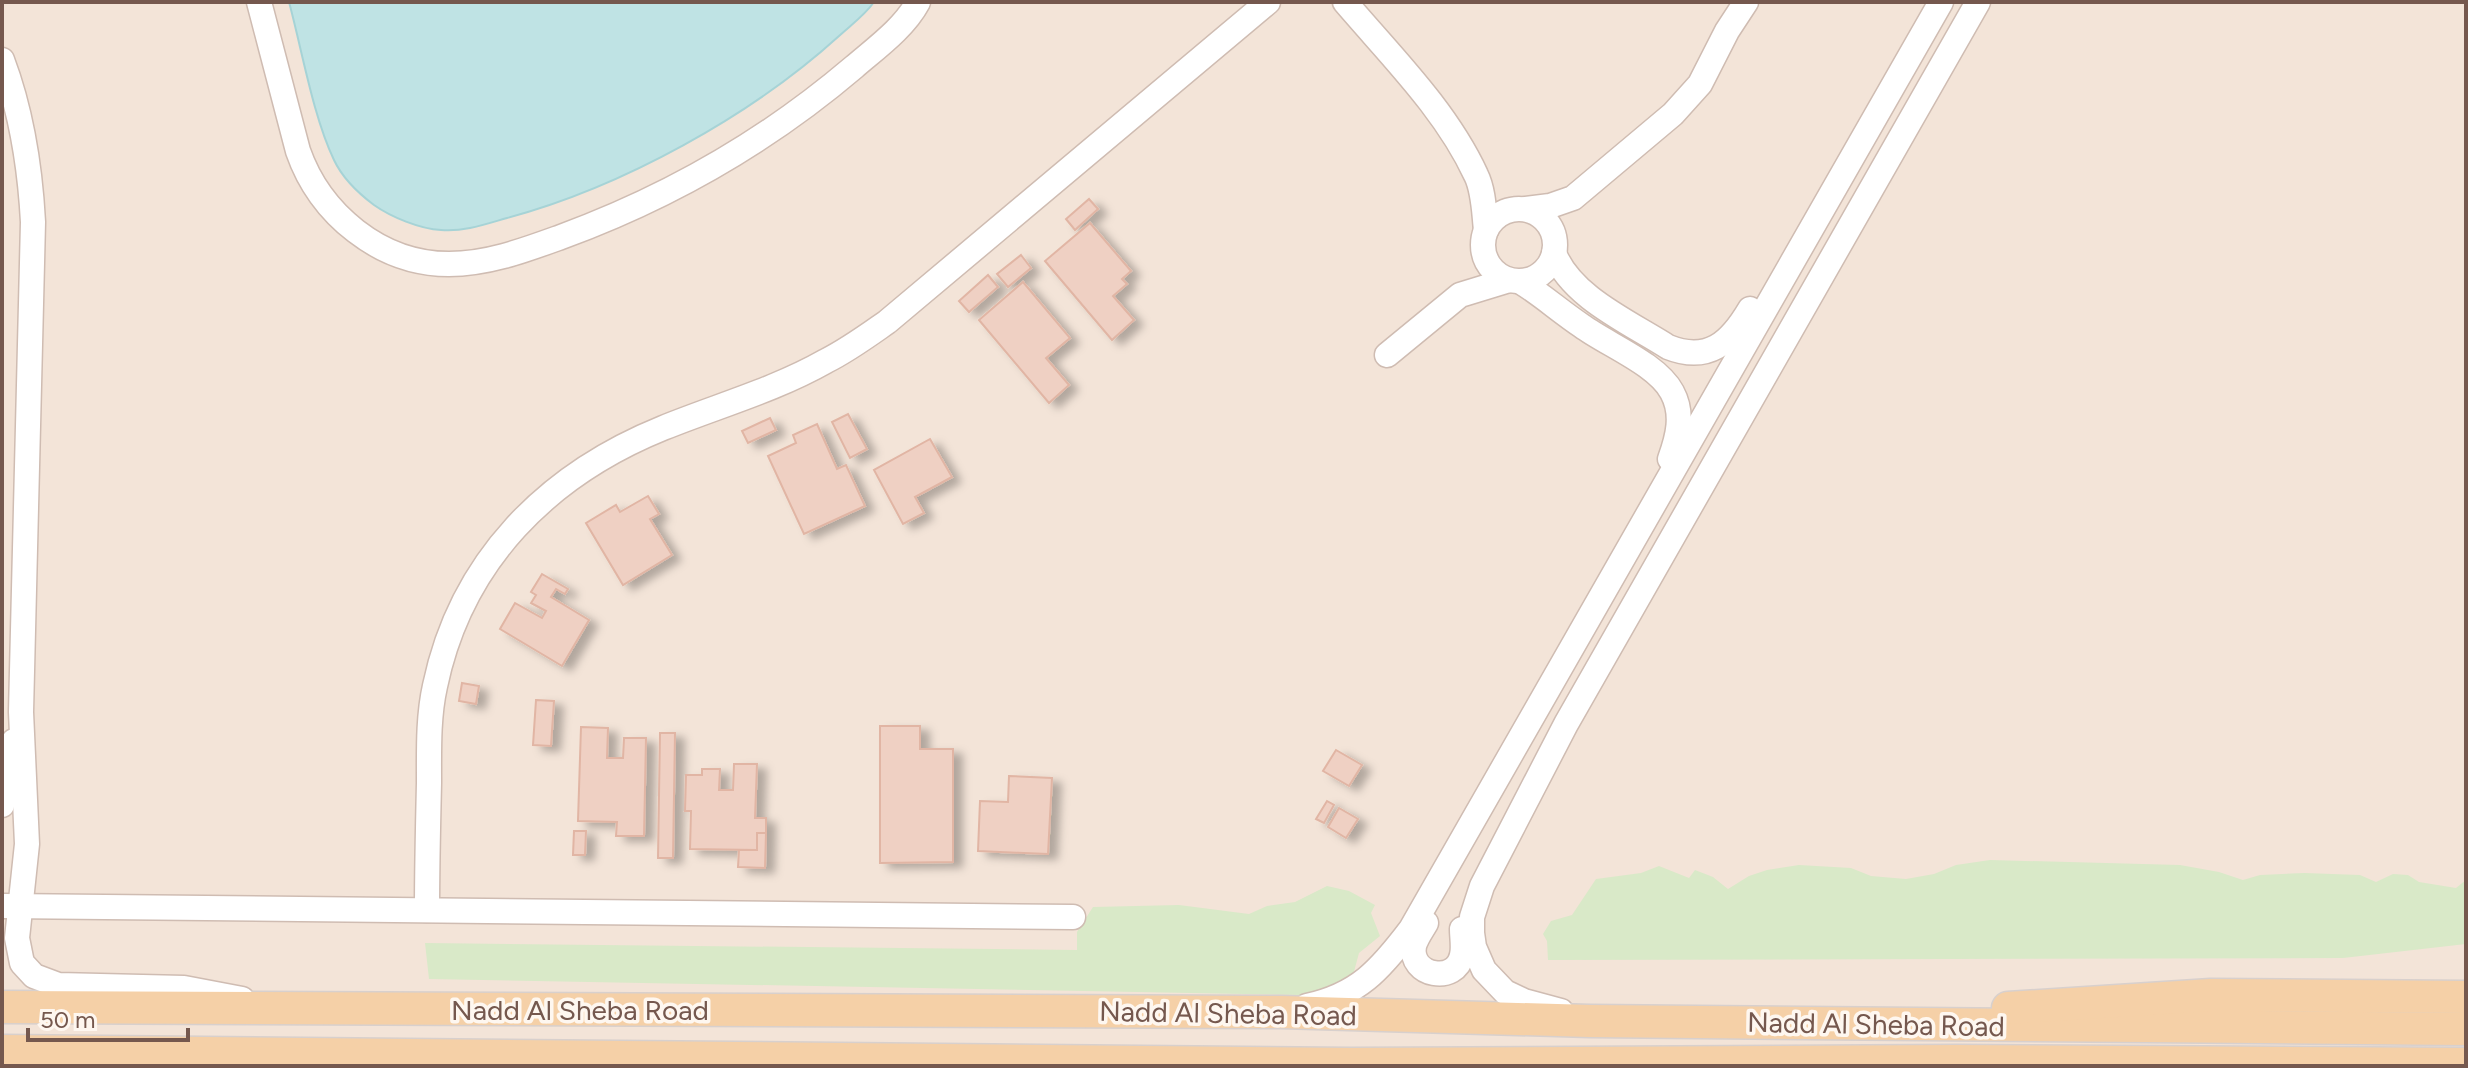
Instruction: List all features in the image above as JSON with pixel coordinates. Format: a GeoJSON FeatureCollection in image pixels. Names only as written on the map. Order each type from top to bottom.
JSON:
{"type":"FeatureCollection","features":[{"type":"Feature","properties":{"kind":"main road"},"geometry":{"type":"LineString","coordinates":[[1923,1023],[1984,1011],[2137,998],[2211,995],[2466,997]]}},
{"type":"Feature","properties":{"kind":"main road","name":"Nadd Al Sheba Road"},"geometry":{"type":"LineString","coordinates":[[2,1007],[1281,1012],[1590,1021],[2460,1029]]}},
{"type":"Feature","properties":{"kind":"main road"},"geometry":{"type":"LineString","coordinates":[[715,1058],[716,1037],[724,1026],[779,1021],[791,1011]]}},
{"type":"Feature","properties":{"kind":"main road","name":"Nadd Al Sheba Road"},"geometry":{"type":"LineString","coordinates":[[2,1051],[1335,1064],[2458,1064]]}},
{"type":"Feature","properties":{"kind":"street"},"geometry":{"type":"LineString","coordinates":[[259,2],[298,151],[321,197],[345,223],[382,246],[406,256],[446,264],[487,260],[541,244],[632,209],[685,184],[758,141],[802,109],[902,24],[918,2]]}},
{"type":"Feature","properties":{"kind":"street"},"geometry":{"type":"LineString","coordinates":[[427,910],[429,736],[435,687],[447,640],[467,594],[493,553],[526,515],[562,484],[604,456],[661,429],[791,379],[857,343],[887,322],[1268,2]]}},
{"type":"Feature","properties":{"kind":"street"},"geometry":{"type":"LineString","coordinates":[[1345,2],[1438,113],[1478,177],[1547,222],[1565,275],[1580,291],[1679,351],[1703,352],[1725,342],[1741,324],[1786,247],[1803,226],[1819,215]]}},
{"type":"Feature","properties":{"kind":"street"},"geometry":{"type":"LineString","coordinates":[[1460,295],[1497,216],[1513,209],[1550,206],[1573,198],[1688,100],[1746,2]]}},
{"type":"Feature","properties":{"kind":"street"},"geometry":{"type":"LineString","coordinates":[[1281,1012],[1341,997],[1370,978],[1411,929],[1941,2]]}},
{"type":"Feature","properties":{"kind":"street"},"geometry":{"type":"LineString","coordinates":[[1590,1021],[1524,1001],[1505,992],[1490,978],[1474,947],[1472,917],[1482,886],[1566,724],[1978,2]]}},
{"type":"Feature","properties":{"kind":"street"},"geometry":{"type":"LineString","coordinates":[[2,60],[22,123],[30,170],[33,222],[21,712],[27,844],[18,907],[18,951],[27,970],[50,984],[205,991],[237,998],[267,1010]]}},
{"type":"Feature","properties":{"kind":"street"},"geometry":{"type":"LineString","coordinates":[[1478,177],[1488,265],[1501,277],[1515,281],[1656,373],[1672,391],[1680,425],[1661,496]]}},
{"type":"Feature","properties":{"kind":"street"},"geometry":{"type":"LineString","coordinates":[[1387,355],[1460,295],[1539,276],[1551,262],[1573,198]]}},
{"type":"Feature","properties":{"kind":"street"},"geometry":{"type":"LineString","coordinates":[[2,805],[21,712]]}},
{"type":"Feature","properties":{"kind":"street"},"geometry":{"type":"LineString","coordinates":[[1470,823],[1455,871],[1415,942],[1415,958],[1425,970],[1440,974],[1454,969],[1460,962],[1467,896],[1485,861],[1503,842]]}},
{"type":"Feature","properties":{"kind":"street"},"geometry":{"type":"LineString","coordinates":[[18,907],[1073,917]]}},
{"type":"Feature","properties":{"kind":"street"},"geometry":{"type":"LineString","coordinates":[[2407,995],[2466,982]]}},
{"type":"Feature","properties":{"kind":"shaded area"},"geometry":{"type":"Polygon","coordinates":[[[2,2],[2466,2],[2466,1066],[2,1066],[2,2]]]}},
{"type":"Feature","properties":{"kind":"green space"},"geometry":{"type":"Polygon","coordinates":[[[1990,860],[2180,865],[2243,880],[2260,875],[2304,873],[2360,875],[2376,882],[2393,874],[2456,888],[2466,880],[2466,944],[2343,958],[1548,960],[1547,941],[1543,934],[1551,921],[1572,915],[1596,879],[1641,873],[1659,866],[1689,878],[1695,870],[1713,877],[1728,889],[1749,876],[1799,865],[1851,868],[1871,876],[1906,879],[1934,874],[1956,865],[1990,860]]]}},
{"type":"Feature","properties":{"kind":"green space"},"geometry":{"type":"Polygon","coordinates":[[[1327,886],[1349,891],[1375,905],[1371,913],[1380,936],[1359,953],[1352,979],[1319,993],[1301,995],[429,979],[425,943],[1077,950],[1077,932],[1093,907],[1179,905],[1249,914],[1267,906],[1295,902],[1327,886]]]}},
{"type":"Feature","properties":{"kind":"water"},"geometry":{"type":"Polygon","coordinates":[[[289,2],[874,2],[858,20],[804,66],[726,121],[683,145],[595,188],[551,205],[483,225],[450,230],[424,227],[389,214],[362,195],[341,173],[320,124],[289,2]]]}},
{"type":"Feature","properties":{"kind":"building"},"geometry":{"type":"Polygon","coordinates":[[[1089,199],[1098,209],[1075,230],[1066,219],[1089,199]]]}},
{"type":"Feature","properties":{"kind":"building"},"geometry":{"type":"Polygon","coordinates":[[[1090,223],[1131,271],[1122,279],[1127,284],[1113,296],[1134,320],[1112,340],[1045,261],[1090,223]]]}},
{"type":"Feature","properties":{"kind":"building"},"geometry":{"type":"Polygon","coordinates":[[[1021,255],[1031,268],[1008,287],[997,274],[1021,255]]]}},
{"type":"Feature","properties":{"kind":"building"},"geometry":{"type":"Polygon","coordinates":[[[988,275],[998,287],[969,312],[959,301],[988,275]]]}},
{"type":"Feature","properties":{"kind":"building"},"geometry":{"type":"Polygon","coordinates":[[[1023,282],[1070,338],[1046,358],[1069,385],[1049,403],[979,320],[1023,282]]]}},
{"type":"Feature","properties":{"kind":"building"},"geometry":{"type":"Polygon","coordinates":[[[848,414],[867,449],[850,458],[832,422],[848,414]]]}},
{"type":"Feature","properties":{"kind":"building"},"geometry":{"type":"Polygon","coordinates":[[[770,418],[776,430],[748,443],[742,431],[770,418]]]}},
{"type":"Feature","properties":{"kind":"building"},"geometry":{"type":"Polygon","coordinates":[[[817,424],[837,469],[846,465],[865,506],[804,534],[768,456],[796,443],[793,435],[817,424]]]}},
{"type":"Feature","properties":{"kind":"building"},"geometry":{"type":"Polygon","coordinates":[[[930,439],[952,477],[915,497],[924,513],[903,524],[874,470],[930,439]]]}},
{"type":"Feature","properties":{"kind":"building"},"geometry":{"type":"Polygon","coordinates":[[[648,496],[659,514],[650,519],[672,555],[623,585],[586,523],[616,505],[620,512],[648,496]]]}},
{"type":"Feature","properties":{"kind":"building"},"geometry":{"type":"Polygon","coordinates":[[[542,574],[568,589],[565,594],[556,589],[551,597],[589,620],[562,666],[500,629],[515,603],[542,618],[546,611],[531,603],[536,595],[531,592],[542,574]]]}},
{"type":"Feature","properties":{"kind":"building"},"geometry":{"type":"Polygon","coordinates":[[[462,683],[479,686],[476,704],[459,701],[462,683]]]}},
{"type":"Feature","properties":{"kind":"building"},"geometry":{"type":"Polygon","coordinates":[[[536,700],[554,701],[551,746],[533,745],[536,700]]]}},
{"type":"Feature","properties":{"kind":"building"},"geometry":{"type":"Polygon","coordinates":[[[880,726],[920,726],[920,749],[953,749],[953,862],[880,863],[880,726]]]}},
{"type":"Feature","properties":{"kind":"building"},"geometry":{"type":"Polygon","coordinates":[[[581,727],[608,728],[607,758],[623,758],[624,738],[646,738],[644,836],[616,836],[617,822],[578,821],[581,727]]]}},
{"type":"Feature","properties":{"kind":"building"},"geometry":{"type":"Polygon","coordinates":[[[660,733],[675,733],[673,858],[658,858],[660,733]]]}},
{"type":"Feature","properties":{"kind":"building"},"geometry":{"type":"Polygon","coordinates":[[[1336,750],[1362,765],[1349,786],[1323,771],[1336,750]]]}},
{"type":"Feature","properties":{"kind":"building"},"geometry":{"type":"Polygon","coordinates":[[[734,764],[757,764],[755,818],[766,818],[766,833],[757,833],[757,850],[690,849],[691,811],[685,811],[686,775],[702,775],[702,769],[720,769],[719,790],[733,790],[734,764]]]}},
{"type":"Feature","properties":{"kind":"building"},"geometry":{"type":"Polygon","coordinates":[[[1009,776],[1052,778],[1048,854],[978,851],[980,801],[1008,802],[1009,776]]]}},
{"type":"Feature","properties":{"kind":"building"},"geometry":{"type":"Polygon","coordinates":[[[1327,801],[1334,805],[1324,823],[1316,819],[1327,801]]]}},
{"type":"Feature","properties":{"kind":"building"},"geometry":{"type":"Polygon","coordinates":[[[1339,808],[1358,819],[1346,838],[1328,827],[1339,808]]]}},
{"type":"Feature","properties":{"kind":"building"},"geometry":{"type":"Polygon","coordinates":[[[574,831],[586,831],[585,855],[573,855],[574,831]]]}},
{"type":"Feature","properties":{"kind":"building"},"geometry":{"type":"Polygon","coordinates":[[[757,833],[766,833],[765,868],[738,867],[739,850],[757,850],[757,833]]]}}]}
